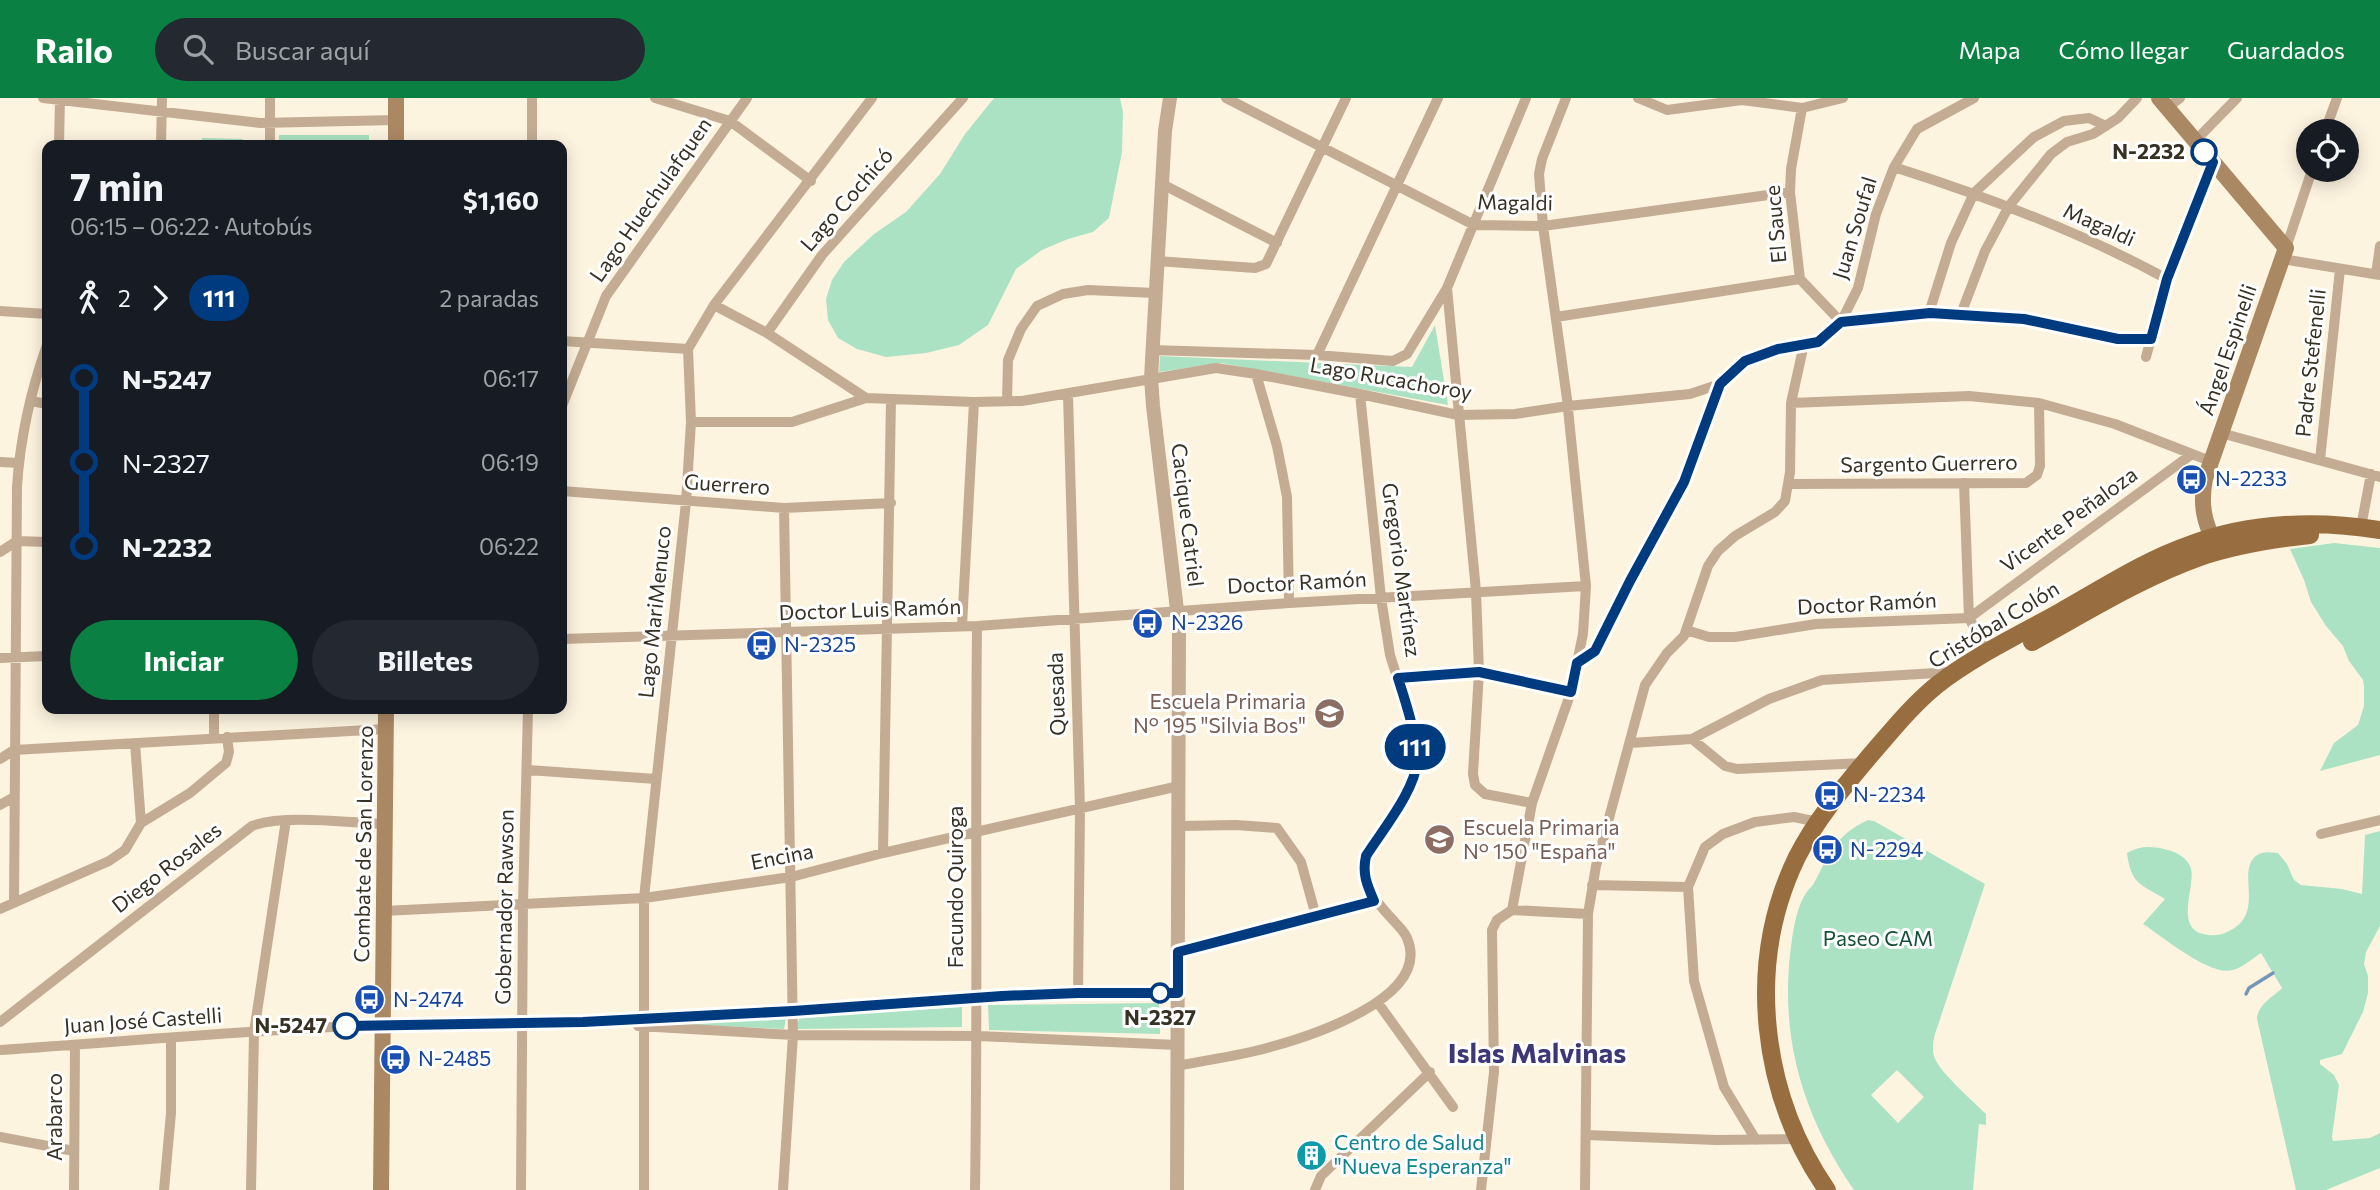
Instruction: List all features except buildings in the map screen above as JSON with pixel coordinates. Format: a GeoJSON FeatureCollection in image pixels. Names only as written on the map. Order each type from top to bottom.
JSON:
{"type":"FeatureCollection","features":[{"type":"Feature","properties":{"kind":"main road"},"geometry":{"type":"LineString","coordinates":[[386,98],[395,140]]}},
{"type":"Feature","properties":{"kind":"main road"},"geometry":{"type":"LineString","coordinates":[[387,140],[396,98]]}},
{"type":"Feature","properties":{"kind":"main road"},"geometry":{"type":"LineString","coordinates":[[2169,101],[2195,141],[2284,253]]}},
{"type":"Feature","properties":{"kind":"main road","name":"Ángel Espinelli"},"geometry":{"type":"LineString","coordinates":[[2215,544],[2204,520],[2202,501],[2210,461],[2284,253]]}},
{"type":"Feature","properties":{"kind":"main road"},"geometry":{"type":"LineString","coordinates":[[2215,544],[2274,526],[2319,524],[2380,530]]}},
{"type":"Feature","properties":{"kind":"main road"},"geometry":{"type":"LineString","coordinates":[[2215,544],[2326,534],[2380,540]]}},
{"type":"Feature","properties":{"kind":"main road","name":"Cristóbal Colón"},"geometry":{"type":"LineString","coordinates":[[1839,1190],[1808,1137],[1788,1080],[1778,1033],[1777,987],[1782,941],[1790,906],[1803,870],[1830,825],[1877,762],[1945,693],[1991,664],[2215,544]]}},
{"type":"Feature","properties":{"kind":"main road","name":"Cristóbal Colón"},"geometry":{"type":"LineString","coordinates":[[1827,1190],[1798,1139],[1780,1092],[1771,1054],[1767,1018],[1771,939],[1779,902],[1798,856],[1818,822],[1907,713],[1955,672],[2145,565],[2180,549],[2215,544]]}},
{"type":"Feature","properties":{"kind":"main road","name":"Combate de San Lorenzo"},"geometry":{"type":"LineString","coordinates":[[382,1190],[386,714]]}},
{"type":"Feature","properties":{"kind":"street"},"geometry":{"type":"LineString","coordinates":[[43,98],[270,124],[391,120]]}},
{"type":"Feature","properties":{"kind":"street"},"geometry":{"type":"LineString","coordinates":[[161,140],[162,98]]}},
{"type":"Feature","properties":{"kind":"street"},"geometry":{"type":"LineString","coordinates":[[270,98],[270,140]]}},
{"type":"Feature","properties":{"kind":"street"},"geometry":{"type":"LineString","coordinates":[[532,98],[532,140]]}},
{"type":"Feature","properties":{"kind":"street"},"geometry":{"type":"LineString","coordinates":[[656,98],[684,103],[730,121],[811,181]]}},
{"type":"Feature","properties":{"kind":"street","name":"Lago Huechulafquen"},"geometry":{"type":"LineString","coordinates":[[567,392],[606,296],[747,98]]}},
{"type":"Feature","properties":{"kind":"street"},"geometry":{"type":"LineString","coordinates":[[567,341],[688,349],[714,305],[872,98]]}},
{"type":"Feature","properties":{"kind":"street","name":"Lago Cochicó"},"geometry":{"type":"LineString","coordinates":[[767,333],[822,255],[963,98]]}},
{"type":"Feature","properties":{"kind":"street","name":"Cacique Catriel"},"geometry":{"type":"LineString","coordinates":[[1170,98],[1165,131],[1151,378],[1178,610],[1177,1190]]}},
{"type":"Feature","properties":{"kind":"street","name":"Magaldi"},"geometry":{"type":"LineString","coordinates":[[1226,98],[1474,225],[1544,226],[1790,192]]}},
{"type":"Feature","properties":{"kind":"street"},"geometry":{"type":"LineString","coordinates":[[1157,261],[1255,268],[1266,264],[1346,98]]}},
{"type":"Feature","properties":{"kind":"street"},"geometry":{"type":"LineString","coordinates":[[1317,355],[1438,98]]}},
{"type":"Feature","properties":{"kind":"street"},"geometry":{"type":"LineString","coordinates":[[1152,350],[1393,360],[1407,354],[1447,288],[1526,98]]}},
{"type":"Feature","properties":{"kind":"street"},"geometry":{"type":"LineString","coordinates":[[1512,910],[1532,803],[1571,692],[1583,634],[1586,586],[1568,406],[1539,174],[1542,159],[1566,98]]}},
{"type":"Feature","properties":{"kind":"street"},"geometry":{"type":"LineString","coordinates":[[1638,98],[1667,110],[1711,101],[1742,100],[1802,108],[1843,98]]}},
{"type":"Feature","properties":{"kind":"street","name":"Juan Soufal"},"geometry":{"type":"LineString","coordinates":[[1841,322],[1858,288],[1875,214],[1894,167],[1917,129],[1974,98]]}},
{"type":"Feature","properties":{"kind":"street"},"geometry":{"type":"LineString","coordinates":[[1961,314],[1985,251],[2009,206],[2051,154],[2067,142],[2093,134],[2118,118],[2137,98]]}},
{"type":"Feature","properties":{"kind":"street"},"geometry":{"type":"LineString","coordinates":[[2195,141],[2237,98]]}},
{"type":"Feature","properties":{"kind":"street"},"geometry":{"type":"LineString","coordinates":[[2329,119],[2337,98]]}},
{"type":"Feature","properties":{"kind":"street"},"geometry":{"type":"LineString","coordinates":[[60,99],[60,140]]}},
{"type":"Feature","properties":{"kind":"street","name":"El Sauce"},"geometry":{"type":"LineString","coordinates":[[1802,108],[1791,169],[1790,192],[1800,279],[1841,322]]}},
{"type":"Feature","properties":{"kind":"street"},"geometry":{"type":"LineString","coordinates":[[1930,313],[1951,243],[1974,192],[2034,137],[2064,121],[2089,118],[2106,125]]}},
{"type":"Feature","properties":{"kind":"street"},"geometry":{"type":"LineString","coordinates":[[2146,357],[2167,279],[2213,162]]}},
{"type":"Feature","properties":{"kind":"street","name":"Magaldi"},"geometry":{"type":"LineString","coordinates":[[1894,167],[2009,206],[2167,279]]}},
{"type":"Feature","properties":{"kind":"street","name":"Ángel Espinelli"},"geometry":{"type":"LineString","coordinates":[[2284,253],[2308,182]]}},
{"type":"Feature","properties":{"kind":"street"},"geometry":{"type":"LineString","coordinates":[[1162,184],[1277,243]]}},
{"type":"Feature","properties":{"kind":"street"},"geometry":{"type":"LineString","coordinates":[[2284,253],[2340,269],[2378,275],[2380,246]]}},
{"type":"Feature","properties":{"kind":"street","name":"Padre Stefenelli"},"geometry":{"type":"LineString","coordinates":[[2320,460],[2340,269]]}},
{"type":"Feature","properties":{"kind":"street"},"geometry":{"type":"LineString","coordinates":[[1556,317],[1800,279]]}},
{"type":"Feature","properties":{"kind":"street"},"geometry":{"type":"LineString","coordinates":[[1447,288],[1476,591],[1479,672],[1473,774],[1475,785],[1485,794],[1532,803]]}},
{"type":"Feature","properties":{"kind":"street"},"geometry":{"type":"LineString","coordinates":[[1007,401],[1008,360],[1021,329],[1037,306],[1063,294],[1088,290],[1155,293]]}},
{"type":"Feature","properties":{"kind":"street"},"geometry":{"type":"LineString","coordinates":[[714,305],[767,333],[866,398]]}},
{"type":"Feature","properties":{"kind":"street"},"geometry":{"type":"LineString","coordinates":[[0,311],[42,314]]}},
{"type":"Feature","properties":{"kind":"street"},"geometry":{"type":"LineString","coordinates":[[1841,322],[1930,313],[1961,314],[2024,319],[2118,339],[2151,339]]}},
{"type":"Feature","properties":{"kind":"street","name":"Lago Rucachoroy"},"geometry":{"type":"LineString","coordinates":[[866,398],[1022,401],[1216,368],[1458,415],[1515,414],[1690,394],[1720,384],[1745,361],[1778,349],[1818,342],[1841,322]]}},
{"type":"Feature","properties":{"kind":"street"},"geometry":{"type":"LineString","coordinates":[[1585,1190],[1588,914],[1592,885],[1645,685],[1667,653],[1684,636],[1708,566],[1718,551],[1775,512],[1785,501],[1791,403],[1804,344]]}},
{"type":"Feature","properties":{"kind":"street","name":"Lago MariMenuco"},"geometry":{"type":"LineString","coordinates":[[644,1190],[644,898],[686,502],[691,422],[688,349]]}},
{"type":"Feature","properties":{"kind":"street"},"geometry":{"type":"LineString","coordinates":[[14,903],[19,463],[31,401],[42,362]]}},
{"type":"Feature","properties":{"kind":"street"},"geometry":{"type":"LineString","coordinates":[[1256,374],[1277,446],[1287,497],[1289,603]]}},
{"type":"Feature","properties":{"kind":"street"},"geometry":{"type":"LineString","coordinates":[[1577,663],[1595,651],[1684,482],[1720,384]]}},
{"type":"Feature","properties":{"kind":"street","name":"Gregorio Martínez"},"geometry":{"type":"LineString","coordinates":[[1360,394],[1381,598],[1390,655],[1410,718],[1418,759],[1410,785],[1366,856],[1363,868],[1365,881],[1374,901]]}},
{"type":"Feature","properties":{"kind":"street","name":"Quesada"},"geometry":{"type":"LineString","coordinates":[[1068,395],[1080,809],[1078,993]]}},
{"type":"Feature","properties":{"kind":"street"},"geometry":{"type":"LineString","coordinates":[[1791,403],[1969,396],[2039,403],[2115,424],[2210,461]]}},
{"type":"Feature","properties":{"kind":"street"},"geometry":{"type":"LineString","coordinates":[[691,422],[792,422],[866,398]]}},
{"type":"Feature","properties":{"kind":"street"},"geometry":{"type":"LineString","coordinates":[[883,853],[891,399]]}},
{"type":"Feature","properties":{"kind":"street"},"geometry":{"type":"LineString","coordinates":[[31,401],[42,403]]}},
{"type":"Feature","properties":{"kind":"street"},"geometry":{"type":"LineString","coordinates":[[962,626],[974,402]]}},
{"type":"Feature","properties":{"kind":"street","name":"Sargento Guerrero"},"geometry":{"type":"LineString","coordinates":[[1788,484],[2026,484],[2037,475],[2040,466],[2039,403]]}},
{"type":"Feature","properties":{"kind":"street"},"geometry":{"type":"LineString","coordinates":[[2221,433],[2376,476],[2361,527]]}},
{"type":"Feature","properties":{"kind":"street","name":"Vicente Peñaloza"},"geometry":{"type":"LineString","coordinates":[[1969,618],[2192,454]]}},
{"type":"Feature","properties":{"kind":"street"},"geometry":{"type":"LineString","coordinates":[[0,462],[19,463]]}},
{"type":"Feature","properties":{"kind":"street"},"geometry":{"type":"LineString","coordinates":[[1964,484],[1969,618],[1988,653]]}},
{"type":"Feature","properties":{"kind":"street","name":"Guerrero"},"geometry":{"type":"LineString","coordinates":[[567,491],[783,508],[891,503]]}},
{"type":"Feature","properties":{"kind":"street"},"geometry":{"type":"LineString","coordinates":[[783,508],[793,1011],[783,1190]]}},
{"type":"Feature","properties":{"kind":"street"},"geometry":{"type":"LineString","coordinates":[[0,552],[17,541],[42,542]]}},
{"type":"Feature","properties":{"kind":"street","name":"Doctor Ramón"},"geometry":{"type":"LineString","coordinates":[[1178,610],[1586,586]]}},
{"type":"Feature","properties":{"kind":"street","name":"Doctor Luis Ramón"},"geometry":{"type":"LineString","coordinates":[[567,639],[977,626],[1178,610]]}},
{"type":"Feature","properties":{"kind":"street","name":"Doctor Ramón"},"geometry":{"type":"LineString","coordinates":[[1686,630],[1709,637],[1735,637],[1815,624],[1969,618]]}},
{"type":"Feature","properties":{"kind":"street","name":"Facundo Quiroga"},"geometry":{"type":"LineString","coordinates":[[975,1190],[978,1036],[975,833],[977,626]]}},
{"type":"Feature","properties":{"kind":"street"},"geometry":{"type":"LineString","coordinates":[[0,659],[42,656]]}},
{"type":"Feature","properties":{"kind":"street"},"geometry":{"type":"LineString","coordinates":[[1398,678],[1479,672],[1571,692]]}},
{"type":"Feature","properties":{"kind":"street"},"geometry":{"type":"LineString","coordinates":[[1630,743],[1692,739],[1769,699],[1822,680],[1955,672]]}},
{"type":"Feature","properties":{"kind":"street"},"geometry":{"type":"LineString","coordinates":[[214,714],[214,738]]}},
{"type":"Feature","properties":{"kind":"street","name":"Gobernador Rawson"},"geometry":{"type":"LineString","coordinates":[[522,1190],[523,904],[528,714]]}},
{"type":"Feature","properties":{"kind":"street"},"geometry":{"type":"LineString","coordinates":[[0,759],[14,750],[386,729]]}},
{"type":"Feature","properties":{"kind":"street"},"geometry":{"type":"LineString","coordinates":[[0,909],[109,862],[125,850],[141,823],[190,793],[226,763],[229,752],[227,737]]}},
{"type":"Feature","properties":{"kind":"street"},"geometry":{"type":"LineString","coordinates":[[1692,739],[1725,766],[1737,769],[1864,763]]}},
{"type":"Feature","properties":{"kind":"street"},"geometry":{"type":"LineString","coordinates":[[135,743],[141,823]]}},
{"type":"Feature","properties":{"kind":"street"},"geometry":{"type":"LineString","coordinates":[[528,770],[656,779]]}},
{"type":"Feature","properties":{"kind":"street","name":"Encina"},"geometry":{"type":"LineString","coordinates":[[384,911],[644,898],[791,877],[883,853],[1179,786]]}},
{"type":"Feature","properties":{"kind":"street"},"geometry":{"type":"LineString","coordinates":[[0,805],[14,797]]}},
{"type":"Feature","properties":{"kind":"street"},"geometry":{"type":"LineString","coordinates":[[1756,1140],[1724,1087],[1694,981],[1688,887],[1705,847],[1723,834],[1755,822],[1794,817],[1818,822]]}},
{"type":"Feature","properties":{"kind":"street"},"geometry":{"type":"LineString","coordinates":[[251,1190],[254,1032],[286,820]]}},
{"type":"Feature","properties":{"kind":"street","name":"Diego Rosales"},"geometry":{"type":"LineString","coordinates":[[0,1022],[246,830],[260,823],[286,820],[385,824]]}},
{"type":"Feature","properties":{"kind":"street"},"geometry":{"type":"LineString","coordinates":[[2321,834],[2380,820]]}},
{"type":"Feature","properties":{"kind":"street"},"geometry":{"type":"LineString","coordinates":[[1179,826],[1236,825],[1277,828],[1301,862],[1316,916]]}},
{"type":"Feature","properties":{"kind":"street"},"geometry":{"type":"LineString","coordinates":[[1592,885],[1688,887]]}},
{"type":"Feature","properties":{"kind":"street"},"geometry":{"type":"LineString","coordinates":[[1177,1066],[1266,1048],[1330,1026],[1378,1003],[1399,985],[1410,964],[1411,949],[1406,935],[1374,901],[1178,952]]}},
{"type":"Feature","properties":{"kind":"street"},"geometry":{"type":"LineString","coordinates":[[1481,1190],[1494,1072],[1492,930],[1497,920],[1512,910],[1588,914]]}},
{"type":"Feature","properties":{"kind":"street","name":"Juan José Castelli"},"geometry":{"type":"LineString","coordinates":[[0,1050],[383,1025],[644,1022],[977,997],[1178,993]]}},
{"type":"Feature","properties":{"kind":"street"},"geometry":{"type":"LineString","coordinates":[[1378,1003],[1453,1107]]}},
{"type":"Feature","properties":{"kind":"street","name":"Juan José Castelli"},"geometry":{"type":"LineString","coordinates":[[644,1022],[793,1035],[978,1036],[1177,1045]]}},
{"type":"Feature","properties":{"kind":"street"},"geometry":{"type":"LineString","coordinates":[[164,1190],[172,1113],[171,1038]]}},
{"type":"Feature","properties":{"kind":"street","name":"Arabarco"},"geometry":{"type":"LineString","coordinates":[[74,1190],[75,1045]]}},
{"type":"Feature","properties":{"kind":"street"},"geometry":{"type":"LineString","coordinates":[[1315,1190],[1321,1176],[1430,1072]]}},
{"type":"Feature","properties":{"kind":"street"},"geometry":{"type":"LineString","coordinates":[[1586,1135],[1798,1139]]}},
{"type":"Feature","properties":{"kind":"street"},"geometry":{"type":"LineString","coordinates":[[0,1137],[74,1151]]}},
{"type":"Feature","properties":{"kind":"green space"},"geometry":{"type":"Polygon","coordinates":[[[994,98],[1120,98],[1123,112],[1122,152],[1109,218],[1093,232],[1042,250],[1016,269],[988,325],[959,345],[926,353],[886,357],[857,349],[838,338],[828,320],[826,299],[832,280],[844,262],[874,234],[906,212],[940,174],[965,134],[994,98]]]}},
{"type":"Feature","properties":{"kind":"green space"},"geometry":{"type":"Polygon","coordinates":[[[279,135],[369,135],[369,140],[279,140],[279,135]]]}},
{"type":"Feature","properties":{"kind":"green space"},"geometry":{"type":"Polygon","coordinates":[[[202,138],[243,139],[243,140],[202,138]]]}},
{"type":"Feature","properties":{"kind":"green space"},"geometry":{"type":"Polygon","coordinates":[[[1435,325],[1448,405],[1221,363],[1159,372],[1160,356],[1412,367],[1435,325]]]}},
{"type":"Feature","properties":{"kind":"green space"},"geometry":{"type":"Polygon","coordinates":[[[2334,543],[2380,548],[2380,755],[2320,771],[2334,743],[2358,725],[2364,706],[2364,686],[2343,646],[2311,602],[2290,549],[2334,543]]]}},
{"type":"Feature","properties":{"kind":"green space","name":"Paseo CAM"},"geometry":{"type":"Polygon","coordinates":[[[1868,820],[1874,821],[1985,884],[1933,1045],[1934,1056],[1942,1069],[1986,1114],[1986,1125],[1979,1124],[1973,1190],[1854,1190],[1820,1132],[1807,1102],[1791,1039],[1788,1007],[1788,974],[1793,932],[1804,896],[1840,839],[1868,820]],[[1897,1070],[1871,1095],[1898,1123],[1924,1097],[1897,1070]]]}},
{"type":"Feature","properties":{"kind":"green space"},"geometry":{"type":"Polygon","coordinates":[[[2380,831],[2380,926],[2366,952],[2364,964],[2368,976],[2368,993],[2363,1012],[2342,1054],[2320,1060],[2320,1064],[2334,1075],[2339,1085],[2333,1141],[2370,1138],[2380,1133],[2380,1168],[2326,1190],[2296,1190],[2257,1019],[2263,1005],[2282,988],[2261,953],[2237,969],[2223,971],[2199,962],[2143,924],[2165,899],[2138,882],[2131,871],[2127,853],[2154,847],[2179,854],[2186,859],[2192,873],[2188,903],[2189,923],[2194,930],[2203,934],[2216,935],[2226,933],[2240,924],[2246,915],[2249,866],[2258,855],[2278,853],[2287,864],[2294,880],[2301,885],[2362,894],[2365,835],[2380,831]]]}},
{"type":"Feature","properties":{"kind":"green space"},"geometry":{"type":"Polygon","coordinates":[[[1159,1003],[1160,1034],[989,1030],[988,1005],[1159,1003]]]}},
{"type":"Feature","properties":{"kind":"green space"},"geometry":{"type":"Polygon","coordinates":[[[962,1007],[962,1027],[797,1029],[799,1017],[962,1007]]]}},
{"type":"Feature","properties":{"kind":"green space"},"geometry":{"type":"Polygon","coordinates":[[[786,1018],[784,1029],[680,1024],[786,1018]]]}},
{"type":"Feature","properties":{"kind":"waterway"},"geometry":{"type":"LineString","coordinates":[[2246,994],[2249,988],[2273,973]]}},
{"type":"Feature","properties":{"kind":"bus line","name":"111"},"geometry":{"type":"LineString","coordinates":[[346,1026],[583,1022],[793,1011],[977,997],[1178,993],[1178,952],[1374,901],[1365,881],[1363,868],[1366,856],[1410,785],[1418,759],[1398,678],[1479,672],[1571,692],[1577,663],[1595,651],[1684,482],[1720,384],[1745,361],[1778,349],[1818,342],[1841,322],[1930,313],[2024,319],[2118,339],[2151,339],[2167,279],[2213,162],[2204,152]]}},
{"type":"Feature","properties":{"kind":"place","name":"N-2232"},"geometry":{"type":"Point","coordinates":[2204,152]}},
{"type":"Feature","properties":{"kind":"place","name":"N-2233"},"geometry":{"type":"Point","coordinates":[2192,479]}},
{"type":"Feature","properties":{"kind":"place","name":"N-2326"},"geometry":{"type":"Point","coordinates":[1148,623]}},
{"type":"Feature","properties":{"kind":"place","name":"N-2325"},"geometry":{"type":"Point","coordinates":[761,645]}},
{"type":"Feature","properties":{"kind":"place","name":"Escuela Primaria N° 195 \"Silvia Bos\""},"geometry":{"type":"Point","coordinates":[1329,714]}},
{"type":"Feature","properties":{"kind":"place","name":"N-2234"},"geometry":{"type":"Point","coordinates":[1830,795]}},
{"type":"Feature","properties":{"kind":"place","name":"Escuela Primaria N° 150 \"España\""},"geometry":{"type":"Point","coordinates":[1440,840]}},
{"type":"Feature","properties":{"kind":"place","name":"N-2294"},"geometry":{"type":"Point","coordinates":[1827,850]}},
{"type":"Feature","properties":{"kind":"place","name":"N-2327"},"geometry":{"type":"Point","coordinates":[1160,993]}},
{"type":"Feature","properties":{"kind":"place","name":"N-2474"},"geometry":{"type":"Point","coordinates":[370,1000]}},
{"type":"Feature","properties":{"kind":"place","name":"N-5247"},"geometry":{"type":"Point","coordinates":[346,1026]}},
{"type":"Feature","properties":{"kind":"place","name":"N-2485"},"geometry":{"type":"Point","coordinates":[395,1059]}},
{"type":"Feature","properties":{"kind":"place","name":"Centro de Salud \"Nueva Esperanza\""},"geometry":{"type":"Point","coordinates":[1311,1155]}},
{"type":"Feature","properties":{"kind":"district","name":"Islas Malvinas"},"geometry":{"type":"Point","coordinates":[1537,1053]}}]}
